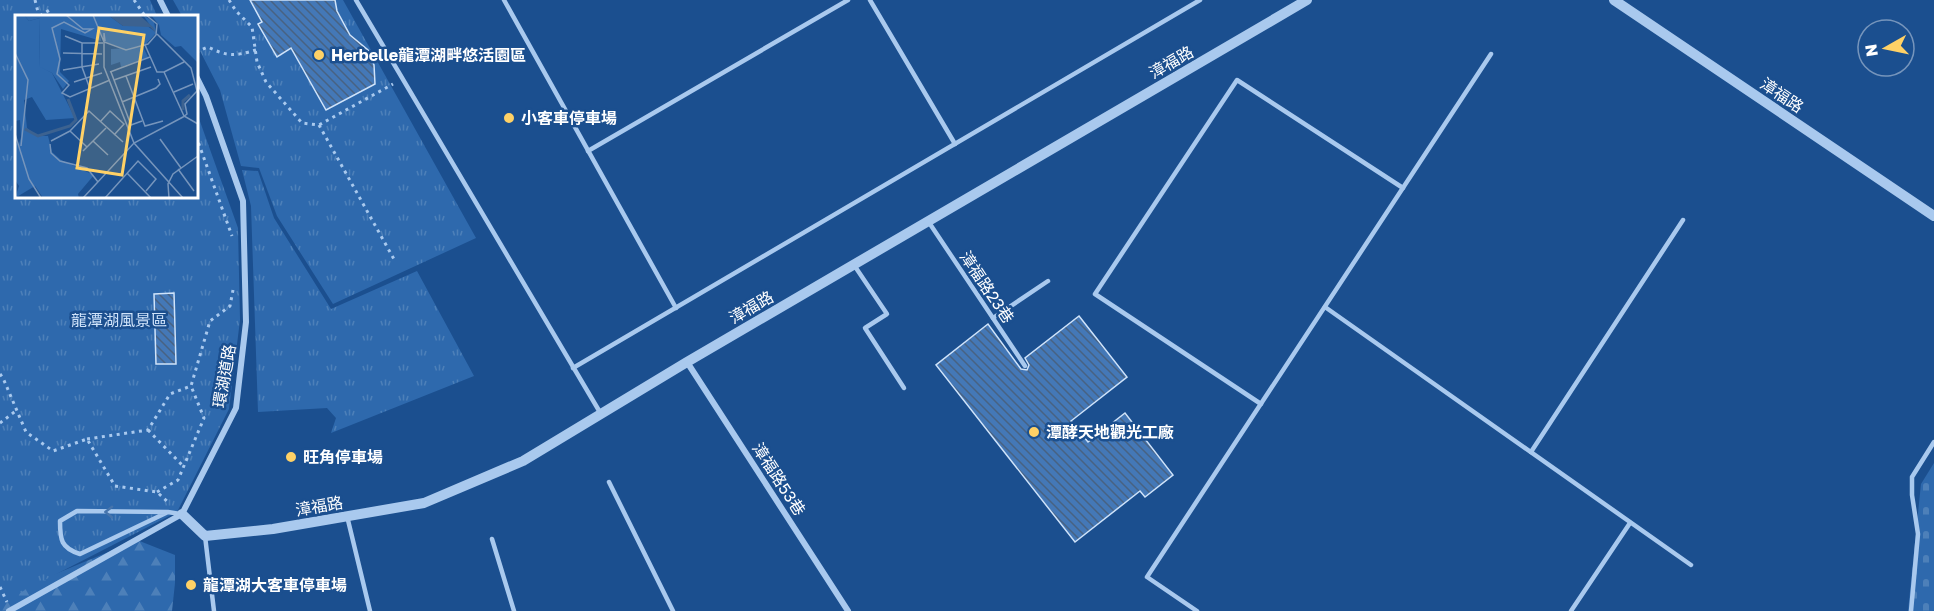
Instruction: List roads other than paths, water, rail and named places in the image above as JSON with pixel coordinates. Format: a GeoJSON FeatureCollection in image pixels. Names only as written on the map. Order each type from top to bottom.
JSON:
{"type":"FeatureCollection","features":[{"type":"Feature","properties":{"kind":"street"},"geometry":{"type":"LineString","coordinates":[[160,0],[168,15]]}},
{"type":"Feature","properties":{"kind":"street","name":"漳福路"},"geometry":{"type":"LineString","coordinates":[[205,536],[273,529],[424,503],[524,461],[687,362],[1307,0]]}},
{"type":"Feature","properties":{"kind":"street","name":"漳福路"},"geometry":{"type":"LineString","coordinates":[[1614,0],[1934,216]]}},
{"type":"Feature","properties":{"kind":"street","name":"環湖道路"},"geometry":{"type":"LineString","coordinates":[[182,514],[236,408],[246,322],[243,201],[206,96],[198,80]]}},
{"type":"Feature","properties":{"kind":"street","name":"漳福路53巷"},"geometry":{"type":"LineString","coordinates":[[687,362],[848,611]]}},
{"type":"Feature","properties":{"kind":"street"},"geometry":{"type":"LineString","coordinates":[[8,608],[182,514],[205,536]]}},
{"type":"Feature","properties":{"kind":"lane"},"geometry":{"type":"LineString","coordinates":[[356,0],[601,414]]}},
{"type":"Feature","properties":{"kind":"lane"},"geometry":{"type":"LineString","coordinates":[[504,0],[676,308]]}},
{"type":"Feature","properties":{"kind":"lane"},"geometry":{"type":"LineString","coordinates":[[588,151],[849,0]]}},
{"type":"Feature","properties":{"kind":"lane"},"geometry":{"type":"LineString","coordinates":[[870,0],[955,144]]}},
{"type":"Feature","properties":{"kind":"lane"},"geometry":{"type":"LineString","coordinates":[[573,368],[1200,0]]}},
{"type":"Feature","properties":{"kind":"lane"},"geometry":{"type":"LineString","coordinates":[[1197,611],[1147,577],[1491,54]]}},
{"type":"Feature","properties":{"kind":"lane"},"geometry":{"type":"LineString","coordinates":[[1261,404],[1095,294],[1237,80],[1403,188]]}},
{"type":"Feature","properties":{"kind":"lane"},"geometry":{"type":"LineString","coordinates":[[1530,452],[1683,220]]}},
{"type":"Feature","properties":{"kind":"lane","name":"漳福路23巷"},"geometry":{"type":"LineString","coordinates":[[928,221],[1025,366]]}},
{"type":"Feature","properties":{"kind":"lane"},"geometry":{"type":"LineString","coordinates":[[854,265],[887,314],[865,328],[904,388]]}},
{"type":"Feature","properties":{"kind":"lane"},"geometry":{"type":"LineString","coordinates":[[993,318],[1048,281]]}},
{"type":"Feature","properties":{"kind":"lane"},"geometry":{"type":"LineString","coordinates":[[1326,307],[1691,566]]}},
{"type":"Feature","properties":{"kind":"lane"},"geometry":{"type":"LineString","coordinates":[[1911,611],[1918,534],[1912,495],[1912,477],[1934,442]]}},
{"type":"Feature","properties":{"kind":"lane"},"geometry":{"type":"LineString","coordinates":[[609,482],[673,611]]}},
{"type":"Feature","properties":{"kind":"lane"},"geometry":{"type":"LineString","coordinates":[[168,512],[80,554],[69,551],[60,538],[60,521],[77,511],[168,512],[182,514]]}},
{"type":"Feature","properties":{"kind":"lane"},"geometry":{"type":"LineString","coordinates":[[348,516],[370,611]]}},
{"type":"Feature","properties":{"kind":"lane"},"geometry":{"type":"LineString","coordinates":[[1571,611],[1630,523]]}},
{"type":"Feature","properties":{"kind":"lane"},"geometry":{"type":"LineString","coordinates":[[205,536],[214,611]]}},
{"type":"Feature","properties":{"kind":"lane"},"geometry":{"type":"LineString","coordinates":[[492,539],[514,611]]}},
{"type":"Feature","properties":{"kind":"place","name":"Herbelle龍潭湖畔悠活園區"},"geometry":{"type":"Point","coordinates":[319,55]}},
{"type":"Feature","properties":{"kind":"place","name":"小客車停車場"},"geometry":{"type":"Point","coordinates":[509,118]}},
{"type":"Feature","properties":{"kind":"place","name":"潭酵天地觀光工廠"},"geometry":{"type":"Point","coordinates":[1034,432]}},
{"type":"Feature","properties":{"kind":"place","name":"旺角停車場"},"geometry":{"type":"Point","coordinates":[291,457]}},
{"type":"Feature","properties":{"kind":"place","name":"龍潭湖大客車停車場"},"geometry":{"type":"Point","coordinates":[191,585]}},
{"type":"Feature","properties":{"kind":"park label","name":"龍潭湖風景區"},"geometry":{"type":"Point","coordinates":[119,320]}}]}
